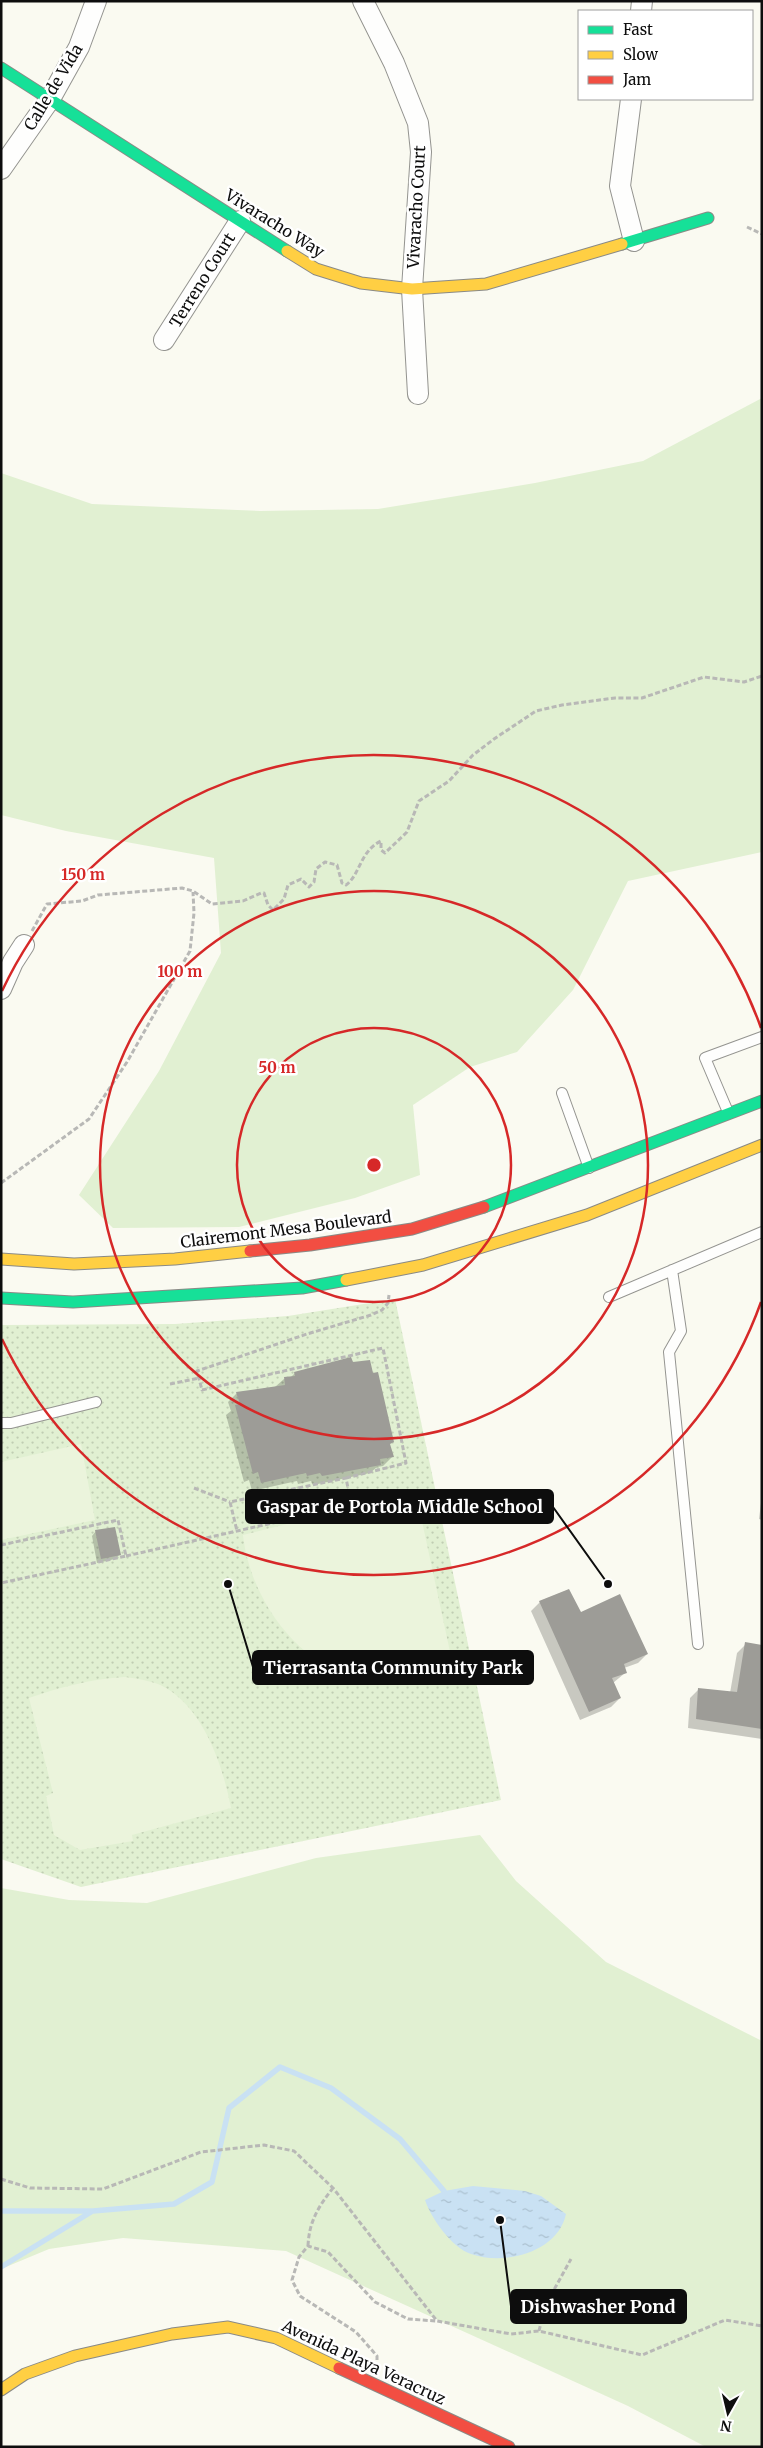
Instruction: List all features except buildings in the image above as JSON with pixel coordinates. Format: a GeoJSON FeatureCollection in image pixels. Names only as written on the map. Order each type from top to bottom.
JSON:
{"type":"FeatureCollection","features":[{"type":"Feature","properties":{"kind":"main road","name":"Vivaracho Way"},"geometry":{"type":"LineString","coordinates":[[1,68],[316,269],[362,283],[412,289],[486,284],[708,218]]}},
{"type":"Feature","properties":{"kind":"main road","name":"Clairemont Mesa Boulevard"},"geometry":{"type":"LineString","coordinates":[[1,1259],[74,1264],[175,1259],[310,1245],[412,1229],[492,1205],[762,1101]]}},
{"type":"Feature","properties":{"kind":"main road"},"geometry":{"type":"LineString","coordinates":[[1,1298],[73,1302],[302,1288],[423,1265],[587,1215],[762,1145]]}},
{"type":"Feature","properties":{"kind":"main road","name":"Avenida Playa Veracruz"},"geometry":{"type":"LineString","coordinates":[[1,2390],[25,2374],[75,2356],[172,2334],[228,2327],[276,2338],[499,2445]]}},
{"type":"Feature","properties":{"kind":"street","name":"Calle de Vida"},"geometry":{"type":"LineString","coordinates":[[1,169],[50,99],[79,47],[96,1]]}},
{"type":"Feature","properties":{"kind":"street","name":"Vivaracho Court"},"geometry":{"type":"LineString","coordinates":[[363,1],[394,63],[418,123],[421,152],[412,289],[418,394]]}},
{"type":"Feature","properties":{"kind":"street"},"geometry":{"type":"LineString","coordinates":[[631,100],[620,186],[634,241]]}},
{"type":"Feature","properties":{"kind":"street","name":"Terreno Court"},"geometry":{"type":"LineString","coordinates":[[164,340],[240,221]]}},
{"type":"Feature","properties":{"kind":"street"},"geometry":{"type":"LineString","coordinates":[[1,989],[13,962],[24,945]]}},
{"type":"Feature","properties":{"kind":"lane"},"geometry":{"type":"LineString","coordinates":[[729,1114],[705,1058],[762,1037]]}},
{"type":"Feature","properties":{"kind":"lane"},"geometry":{"type":"LineString","coordinates":[[562,1093],[589,1169]]}},
{"type":"Feature","properties":{"kind":"lane"},"geometry":{"type":"LineString","coordinates":[[609,1297],[762,1232]]}},
{"type":"Feature","properties":{"kind":"lane"},"geometry":{"type":"LineString","coordinates":[[672,1270],[681,1331],[669,1352],[698,1644]]}},
{"type":"Feature","properties":{"kind":"lane"},"geometry":{"type":"LineString","coordinates":[[1,1423],[11,1423],[96,1402]]}},
{"type":"Feature","properties":{"kind":"path"},"geometry":{"type":"LineString","coordinates":[[748,227],[762,234]]}},
{"type":"Feature","properties":{"kind":"path"},"geometry":{"type":"LineString","coordinates":[[24,945],[47,904],[82,901],[98,895],[182,888],[193,891],[212,904],[243,901],[264,893],[268,905],[273,910],[284,899],[288,885],[301,879],[309,887],[314,882],[316,869],[325,862],[337,865],[342,883],[346,885],[351,882],[358,866],[373,845],[381,841],[381,850],[385,853],[407,832],[420,800],[449,781],[473,755],[536,711],[615,698],[642,698],[704,677],[744,682],[762,676]]}},
{"type":"Feature","properties":{"kind":"path"},"geometry":{"type":"LineString","coordinates":[[1,1183],[89,1119],[127,1062],[190,951],[194,913],[193,891]]}},
{"type":"Feature","properties":{"kind":"path"},"geometry":{"type":"LineString","coordinates":[[194,1488],[230,1502],[346,1478],[406,1463],[384,1348],[202,1390],[197,1371],[316,1331],[372,1315],[382,1310],[388,1302],[389,1295]]}},
{"type":"Feature","properties":{"kind":"path"},"geometry":{"type":"LineString","coordinates":[[170,1384],[199,1378]]}},
{"type":"Feature","properties":{"kind":"path"},"geometry":{"type":"LineString","coordinates":[[1,1583],[348,1506],[350,1498],[346,1478]]}},
{"type":"Feature","properties":{"kind":"path"},"geometry":{"type":"LineString","coordinates":[[230,1502],[237,1531]]}},
{"type":"Feature","properties":{"kind":"path"},"geometry":{"type":"LineString","coordinates":[[1,1545],[118,1520],[126,1556]]}},
{"type":"Feature","properties":{"kind":"path"},"geometry":{"type":"LineString","coordinates":[[1,2179],[30,2188],[103,2189],[201,2152],[264,2145],[294,2151],[333,2188],[437,2321]]}},
{"type":"Feature","properties":{"kind":"path"},"geometry":{"type":"LineString","coordinates":[[333,2188],[316,2209],[309,2230],[308,2246],[299,2257],[292,2280],[300,2296],[356,2332],[377,2356],[378,2386]]}},
{"type":"Feature","properties":{"kind":"path"},"geometry":{"type":"LineString","coordinates":[[308,2246],[328,2252],[375,2302],[408,2319],[437,2321],[511,2334],[539,2331],[642,2355],[725,2320],[762,2326]]}},
{"type":"Feature","properties":{"kind":"path"},"geometry":{"type":"LineString","coordinates":[[539,2331],[545,2306],[571,2259]]}},
{"type":"Feature","properties":{"kind":"green space"},"geometry":{"type":"Polygon","coordinates":[[[762,398],[762,852],[628,881],[573,990],[517,1052],[470,1067],[413,1105],[420,1175],[355,1198],[239,1227],[113,1228],[79,1195],[159,1071],[221,953],[214,858],[66,831],[1,815],[1,473],[92,504],[260,511],[378,509],[535,483],[643,461],[762,398]]]}},
{"type":"Feature","properties":{"kind":"green space"},"geometry":{"type":"Polygon","coordinates":[[[395,1299],[501,1800],[81,1887],[1,1859],[1,1325],[175,1324],[288,1316],[395,1299]]]}},
{"type":"Feature","properties":{"kind":"green space"},"geometry":{"type":"Polygon","coordinates":[[[81,1444],[95,1520],[1,1540],[1,1462],[81,1444]]]}},
{"type":"Feature","properties":{"kind":"green space"},"geometry":{"type":"Polygon","coordinates":[[[393,1492],[420,1512],[455,1675],[430,1680],[389,1682],[350,1676],[329,1667],[310,1655],[292,1639],[264,1601],[254,1579],[243,1535],[351,1508],[350,1503],[393,1492]]]}},
{"type":"Feature","properties":{"kind":"green space"},"geometry":{"type":"Polygon","coordinates":[[[125,1677],[146,1681],[166,1688],[180,1698],[191,1711],[202,1725],[210,1741],[223,1775],[231,1808],[132,1835],[133,1841],[80,1850],[54,1835],[46,1796],[53,1793],[29,1698],[76,1684],[125,1677]]]}},
{"type":"Feature","properties":{"kind":"green space"},"geometry":{"type":"Polygon","coordinates":[[[480,1835],[516,1881],[606,1962],[762,2041],[762,2447],[706,2447],[628,2406],[286,2251],[123,2238],[49,2249],[1,2269],[1,1888],[69,1900],[147,1903],[316,1858],[480,1835]]]}},
{"type":"Feature","properties":{"kind":"water"},"geometry":{"type":"Polygon","coordinates":[[[473,2186],[525,2191],[541,2196],[566,2214],[561,2227],[553,2238],[541,2247],[528,2253],[514,2257],[499,2258],[471,2254],[457,2246],[443,2232],[425,2200],[444,2191],[473,2186]]]}},
{"type":"Feature","properties":{"kind":"waterway"},"geometry":{"type":"LineString","coordinates":[[1,2211],[93,2211],[174,2204],[212,2182],[229,2108],[280,2067],[331,2088],[400,2139],[444,2191]]}},
{"type":"Feature","properties":{"kind":"waterway"},"geometry":{"type":"LineString","coordinates":[[1,2267],[91,2212]]}},
{"type":"Feature","properties":{"kind":"traffic: fast"},"geometry":{"type":"LineString","coordinates":[[1,68],[287,251]]}},
{"type":"Feature","properties":{"kind":"traffic: fast"},"geometry":{"type":"LineString","coordinates":[[622,244],[708,218]]}},
{"type":"Feature","properties":{"kind":"traffic: fast"},"geometry":{"type":"LineString","coordinates":[[484,1207],[762,1101]]}},
{"type":"Feature","properties":{"kind":"traffic: fast"},"geometry":{"type":"LineString","coordinates":[[1,1298],[73,1302],[302,1288],[346,1280]]}},
{"type":"Feature","properties":{"kind":"traffic: slow"},"geometry":{"type":"LineString","coordinates":[[287,251],[316,269],[361,283],[412,289],[486,284],[622,244]]}},
{"type":"Feature","properties":{"kind":"traffic: slow"},"geometry":{"type":"LineString","coordinates":[[346,1280],[423,1265],[587,1215],[762,1145]]}},
{"type":"Feature","properties":{"kind":"traffic: slow"},"geometry":{"type":"LineString","coordinates":[[1,1259],[74,1264],[175,1259],[250,1251]]}},
{"type":"Feature","properties":{"kind":"traffic: slow"},"geometry":{"type":"LineString","coordinates":[[1,2390],[25,2374],[75,2356],[172,2334],[228,2327],[276,2338],[339,2368]]}},
{"type":"Feature","properties":{"kind":"traffic: jam"},"geometry":{"type":"LineString","coordinates":[[250,1251],[310,1245],[412,1229],[484,1207]]}},
{"type":"Feature","properties":{"kind":"traffic: jam"},"geometry":{"type":"LineString","coordinates":[[339,2368],[509,2447]]}},
{"type":"Feature","properties":{"kind":"place","name":"Tierrasanta Community Park"},"geometry":{"type":"Point","coordinates":[228,1584]}},
{"type":"Feature","properties":{"kind":"place","name":"Gaspar de Portola Middle School"},"geometry":{"type":"Point","coordinates":[608,1584]}},
{"type":"Feature","properties":{"kind":"place","name":"Dishwasher Pond"},"geometry":{"type":"Point","coordinates":[500,2220]}}]}
